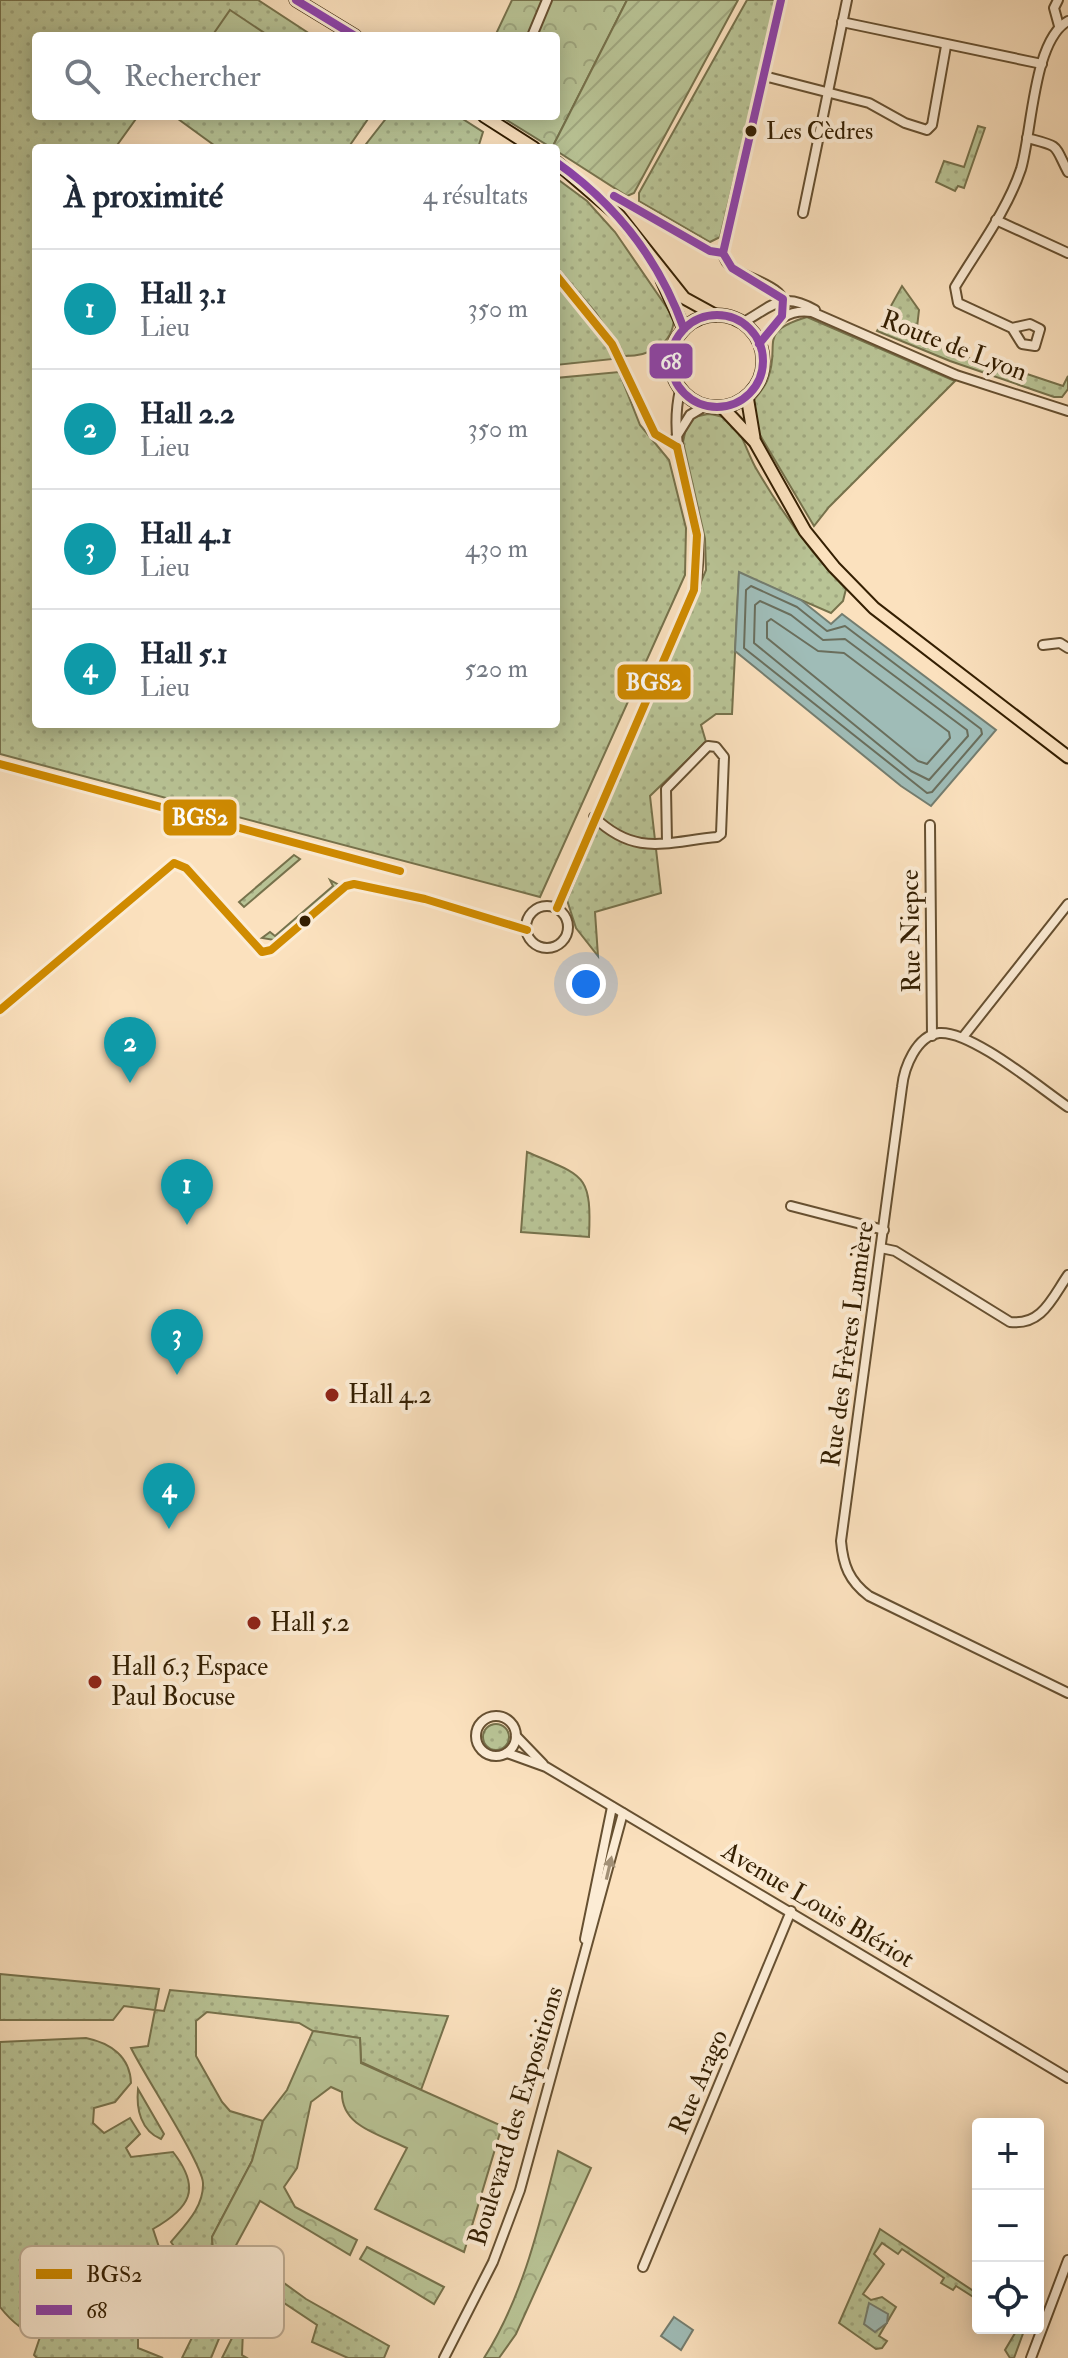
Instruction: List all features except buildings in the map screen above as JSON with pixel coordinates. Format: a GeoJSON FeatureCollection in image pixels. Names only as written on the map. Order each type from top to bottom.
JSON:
{"type":"FeatureCollection","features":[{"type":"Feature","properties":{"kind":"main road"},"geometry":{"type":"LineString","coordinates":[[296,0],[348,32]]}},
{"type":"Feature","properties":{"kind":"main road"},"geometry":{"type":"LineString","coordinates":[[494,120],[528,144]]}},
{"type":"Feature","properties":{"kind":"main road"},"geometry":{"type":"LineString","coordinates":[[560,165],[619,216],[684,298],[717,315],[742,323],[759,344],[761,372],[747,396],[722,407],[705,406],[680,390],[670,361],[676,339],[684,329],[693,322],[717,315]]}},
{"type":"Feature","properties":{"kind":"main road"},"geometry":{"type":"LineString","coordinates":[[654,262],[684,329]]}},
{"type":"Feature","properties":{"kind":"main road"},"geometry":{"type":"LineString","coordinates":[[747,396],[755,442]]}},
{"type":"Feature","properties":{"kind":"main road"},"geometry":{"type":"LineString","coordinates":[[722,407],[755,442],[805,531],[854,588],[874,608],[1068,757]]}},
{"type":"Feature","properties":{"kind":"street"},"geometry":{"type":"LineString","coordinates":[[534,32],[547,0]]}},
{"type":"Feature","properties":{"kind":"street","name":"Route de Lyon"},"geometry":{"type":"LineString","coordinates":[[781,0],[723,253],[728,265],[776,290],[783,299],[798,301],[956,375],[1067,409]]}},
{"type":"Feature","properties":{"kind":"street"},"geometry":{"type":"LineString","coordinates":[[803,213],[847,0]]}},
{"type":"Feature","properties":{"kind":"street"},"geometry":{"type":"LineString","coordinates":[[1058,0],[1054,8],[1059,26]]}},
{"type":"Feature","properties":{"kind":"street"},"geometry":{"type":"LineString","coordinates":[[1012,328],[958,303],[954,295],[955,287],[996,220],[1020,170],[1042,64],[1059,26],[1068,21]]}},
{"type":"Feature","properties":{"kind":"street"},"geometry":{"type":"LineString","coordinates":[[842,22],[1042,64]]}},
{"type":"Feature","properties":{"kind":"street"},"geometry":{"type":"LineString","coordinates":[[764,76],[869,103],[905,123],[927,130],[932,125],[946,46]]}},
{"type":"Feature","properties":{"kind":"street"},"geometry":{"type":"LineString","coordinates":[[1027,138],[1054,145],[1065,153],[1068,172]]}},
{"type":"Feature","properties":{"kind":"street"},"geometry":{"type":"LineString","coordinates":[[996,220],[1068,253]]}},
{"type":"Feature","properties":{"kind":"street"},"geometry":{"type":"LineString","coordinates":[[763,284],[770,294],[768,307]]}},
{"type":"Feature","properties":{"kind":"street"},"geometry":{"type":"LineString","coordinates":[[742,323],[783,299]]}},
{"type":"Feature","properties":{"kind":"street"},"geometry":{"type":"LineString","coordinates":[[759,344],[782,316],[783,299]]}},
{"type":"Feature","properties":{"kind":"street","name":"Route de Lyon"},"geometry":{"type":"LineString","coordinates":[[782,316],[799,310],[826,316]]}},
{"type":"Feature","properties":{"kind":"street"},"geometry":{"type":"LineString","coordinates":[[557,908],[694,590],[699,569],[698,529],[675,439],[674,420],[680,390]]}},
{"type":"Feature","properties":{"kind":"street"},"geometry":{"type":"LineString","coordinates":[[675,439],[685,420],[705,406]]}},
{"type":"Feature","properties":{"kind":"street"},"geometry":{"type":"LineString","coordinates":[[1043,645],[1060,643],[1068,648]]}},
{"type":"Feature","properties":{"kind":"street"},"geometry":{"type":"LineString","coordinates":[[594,817],[625,841],[667,842],[721,834],[724,757],[716,747],[708,746],[666,789],[667,842]]}},
{"type":"Feature","properties":{"kind":"street","name":"Rue Niepce"},"geometry":{"type":"LineString","coordinates":[[930,825],[932,1036]]}},
{"type":"Feature","properties":{"kind":"street"},"geometry":{"type":"LineString","coordinates":[[963,1037],[1068,904]]}},
{"type":"Feature","properties":{"kind":"street"},"geometry":{"type":"LineString","coordinates":[[544,906],[557,908],[567,921],[565,937],[550,947],[538,945],[529,937],[529,918],[544,906]]}},
{"type":"Feature","properties":{"kind":"street"},"geometry":{"type":"LineString","coordinates":[[932,1036],[939,1033],[963,1037],[1068,1107]]}},
{"type":"Feature","properties":{"kind":"street","name":"Rue des Frères Lumière"},"geometry":{"type":"LineString","coordinates":[[932,1036],[914,1053],[903,1076],[841,1541],[846,1571],[856,1586],[869,1596],[1068,1693]]}},
{"type":"Feature","properties":{"kind":"street"},"geometry":{"type":"LineString","coordinates":[[791,1206],[884,1230]]}},
{"type":"Feature","properties":{"kind":"street"},"geometry":{"type":"LineString","coordinates":[[881,1248],[895,1251],[1010,1322],[1027,1322],[1040,1316],[1068,1275]]}},
{"type":"Feature","properties":{"kind":"street"},"geometry":{"type":"LineString","coordinates":[[499,1717],[509,1722],[516,1736],[507,1753],[496,1756],[485,1753],[478,1745],[477,1730],[487,1719],[499,1717]]}},
{"type":"Feature","properties":{"kind":"street","name":"Avenue Louis Blériot"},"geometry":{"type":"LineString","coordinates":[[516,1736],[546,1767]]}},
{"type":"Feature","properties":{"kind":"street","name":"Avenue Louis Blériot"},"geometry":{"type":"LineString","coordinates":[[507,1753],[546,1767],[1068,2078]]}},
{"type":"Feature","properties":{"kind":"street","name":"Boulevard des Expositions"},"geometry":{"type":"LineString","coordinates":[[580,1970],[593,1888],[612,1807]]}},
{"type":"Feature","properties":{"kind":"street","name":"Boulevard des Expositions"},"geometry":{"type":"LineString","coordinates":[[444,2358],[471,2310],[507,2227],[623,1813]]}},
{"type":"Feature","properties":{"kind":"street","name":"Rue Arago"},"geometry":{"type":"LineString","coordinates":[[643,2267],[791,1911]]}},
{"type":"Feature","properties":{"kind":"street"},"geometry":{"type":"LineString","coordinates":[[1031,2358],[1068,2260]]}},
{"type":"Feature","properties":{"kind":"green space"},"geometry":{"type":"Polygon","coordinates":[[[0,0],[258,0],[307,32],[32,32],[32,120],[135,120],[118,144],[32,144],[32,728],[560,728],[560,378],[619,372],[640,425],[669,460],[686,528],[685,575],[540,897],[0,754],[0,0]]]}},
{"type":"Feature","properties":{"kind":"green space"},"geometry":{"type":"Polygon","coordinates":[[[512,0],[627,0],[554,144],[546,144],[506,120],[560,120],[560,32],[497,32],[512,0]]]}},
{"type":"Feature","properties":{"kind":"green space"},"geometry":{"type":"Polygon","coordinates":[[[627,0],[738,0],[634,193],[627,196],[560,153],[560,144],[554,144],[627,0]]]}},
{"type":"Feature","properties":{"kind":"green space"},"geometry":{"type":"Polygon","coordinates":[[[747,0],[777,0],[720,237],[710,242],[639,201],[639,193],[747,0]]]}},
{"type":"Feature","properties":{"kind":"green space"},"geometry":{"type":"Polygon","coordinates":[[[230,10],[263,32],[215,32],[230,10]]]}},
{"type":"Feature","properties":{"kind":"green space"},"geometry":{"type":"Polygon","coordinates":[[[180,120],[367,120],[351,144],[212,144],[180,120]]]}},
{"type":"Feature","properties":{"kind":"green space"},"geometry":{"type":"Polygon","coordinates":[[[385,120],[464,120],[483,132],[479,144],[366,144],[385,120]]]}},
{"type":"Feature","properties":{"kind":"green space"},"geometry":{"type":"Polygon","coordinates":[[[978,126],[985,128],[964,188],[958,186],[955,191],[936,182],[944,161],[964,167],[978,126]]]}},
{"type":"Feature","properties":{"kind":"green space"},"geometry":{"type":"Polygon","coordinates":[[[560,181],[587,201],[615,232],[674,318],[673,327],[658,347],[643,354],[625,356],[596,313],[560,271],[560,181]]]}},
{"type":"Feature","properties":{"kind":"green space"},"geometry":{"type":"Polygon","coordinates":[[[902,286],[919,310],[916,336],[1023,381],[1027,374],[1063,386],[1068,376],[1068,389],[1062,397],[1054,397],[950,361],[877,331],[902,286]]]}},
{"type":"Feature","properties":{"kind":"green space"},"geometry":{"type":"Polygon","coordinates":[[[560,288],[608,348],[613,359],[560,365],[560,288]]]}},
{"type":"Feature","properties":{"kind":"green space"},"geometry":{"type":"Polygon","coordinates":[[[807,317],[955,381],[829,507],[814,526],[757,430],[754,400],[768,378],[776,334],[781,328],[807,317]]]}},
{"type":"Feature","properties":{"kind":"green space"},"geometry":{"type":"Polygon","coordinates":[[[708,414],[733,423],[757,470],[787,517],[846,589],[843,601],[831,613],[739,573],[732,714],[716,714],[701,725],[706,742],[650,796],[661,893],[595,912],[598,956],[576,928],[567,900],[706,570],[705,539],[683,442],[686,428],[694,417],[708,414]]]}},
{"type":"Feature","properties":{"kind":"green space"},"geometry":{"type":"Polygon","coordinates":[[[294,855],[300,859],[244,907],[239,902],[294,855]]]}},
{"type":"Feature","properties":{"kind":"green space"},"geometry":{"type":"Polygon","coordinates":[[[330,880],[339,885],[274,940],[262,938],[270,932],[275,936],[333,886],[330,880]]]}},
{"type":"Feature","properties":{"kind":"green space"},"geometry":{"type":"Polygon","coordinates":[[[527,1152],[561,1166],[580,1179],[588,1200],[589,1237],[521,1232],[527,1152]]]}},
{"type":"Feature","properties":{"kind":"green space"},"geometry":{"type":"Polygon","coordinates":[[[496,1724],[505,1728],[509,1737],[505,1746],[496,1750],[487,1746],[483,1737],[487,1728],[496,1724]]]}},
{"type":"Feature","properties":{"kind":"green space"},"geometry":{"type":"Polygon","coordinates":[[[0,1974],[159,1989],[155,2010],[124,2006],[113,2020],[0,2020],[0,1974]]]}},
{"type":"Feature","properties":{"kind":"green space"},"geometry":{"type":"Polygon","coordinates":[[[170,1990],[448,2016],[421,2090],[361,2062],[360,2038],[313,2031],[299,2023],[207,2012],[196,2021],[196,2056],[222,2102],[230,2111],[263,2121],[252,2161],[212,2237],[213,2246],[174,2246],[171,2242],[197,2208],[203,2183],[193,2157],[131,2048],[148,2046],[155,2010],[164,2011],[170,1990]]]}},
{"type":"Feature","properties":{"kind":"green space"},"geometry":{"type":"Polygon","coordinates":[[[313,2031],[360,2038],[361,2063],[502,2126],[464,2252],[375,2209],[407,2148],[355,2121],[343,2104],[342,2092],[331,2087],[311,2102],[297,2168],[284,2187],[295,2207],[357,2240],[350,2255],[260,2201],[236,2246],[213,2246],[212,2237],[252,2161],[263,2121],[287,2090],[313,2031]]]}},
{"type":"Feature","properties":{"kind":"green space"},"geometry":{"type":"Polygon","coordinates":[[[86,2038],[111,2047],[127,2065],[131,2083],[115,2102],[94,2108],[93,2123],[104,2133],[130,2118],[140,2134],[126,2148],[131,2157],[173,2152],[182,2165],[189,2187],[183,2205],[153,2229],[159,2246],[20,2246],[20,2326],[0,2307],[0,2042],[86,2038]]]}},
{"type":"Feature","properties":{"kind":"green space"},"geometry":{"type":"Polygon","coordinates":[[[138,2089],[164,2134],[161,2139],[144,2125],[138,2104],[138,2089]]]}},
{"type":"Feature","properties":{"kind":"green space"},"geometry":{"type":"Polygon","coordinates":[[[558,2151],[591,2168],[516,2334],[499,2358],[484,2358],[520,2284],[558,2151]]]}},
{"type":"Feature","properties":{"kind":"green space"},"geometry":{"type":"Polygon","coordinates":[[[880,2229],[972,2290],[972,2296],[956,2286],[953,2290],[941,2283],[944,2278],[902,2249],[898,2254],[882,2243],[874,2254],[884,2264],[863,2294],[871,2300],[882,2297],[896,2307],[879,2336],[887,2341],[882,2348],[876,2349],[839,2323],[880,2229]]]}},
{"type":"Feature","properties":{"kind":"green space"},"geometry":{"type":"Polygon","coordinates":[[[367,2247],[444,2287],[434,2304],[360,2259],[367,2247]]]}},
{"type":"Feature","properties":{"kind":"green space"},"geometry":{"type":"Polygon","coordinates":[[[284,2283],[389,2346],[384,2358],[348,2358],[312,2342],[317,2325],[284,2303],[284,2283]]]}},
{"type":"Feature","properties":{"kind":"green space"},"geometry":{"type":"Polygon","coordinates":[[[1014,2334],[1023,2334],[1014,2358],[1010,2358],[1005,2350],[1014,2334]]]}},
{"type":"Feature","properties":{"kind":"green space"},"geometry":{"type":"Polygon","coordinates":[[[40,2338],[138,2338],[138,2348],[163,2358],[37,2358],[34,2355],[40,2338]]]}},
{"type":"Feature","properties":{"kind":"green space"},"geometry":{"type":"Polygon","coordinates":[[[192,2338],[219,2338],[211,2358],[182,2358],[192,2338]]]}},
{"type":"Feature","properties":{"kind":"green space"},"geometry":{"type":"Polygon","coordinates":[[[232,2338],[243,2338],[242,2355],[247,2358],[222,2358],[232,2338]]]}},
{"type":"Feature","properties":{"kind":"water"},"geometry":{"type":"Polygon","coordinates":[[[739,572],[801,600],[831,624],[842,614],[996,730],[931,806],[901,786],[735,651],[739,572]]]}},
{"type":"Feature","properties":{"kind":"water"},"geometry":{"type":"Polygon","coordinates":[[[869,2303],[888,2314],[887,2323],[875,2332],[864,2324],[869,2303]]]}},
{"type":"Feature","properties":{"kind":"water"},"geometry":{"type":"Polygon","coordinates":[[[674,2317],[693,2330],[681,2350],[661,2336],[674,2317]]]}},
{"type":"Feature","properties":{"kind":"transit line","name":"68"},"geometry":{"type":"LineString","coordinates":[[296,0],[348,32]]}},
{"type":"Feature","properties":{"kind":"transit line","name":"68"},"geometry":{"type":"LineString","coordinates":[[759,344],[782,316],[783,299],[732,268],[723,253],[781,0]]}},
{"type":"Feature","properties":{"kind":"transit line","name":"68"},"geometry":{"type":"LineString","coordinates":[[560,165],[598,196],[634,235],[662,279],[684,329]]}},
{"type":"Feature","properties":{"kind":"transit line","name":"68"},"geometry":{"type":"LineString","coordinates":[[614,196],[710,251],[723,253]]}},
{"type":"Feature","properties":{"kind":"transit line","name":"BGS2"},"geometry":{"type":"LineString","coordinates":[[560,280],[612,344],[655,434],[677,447]]}},
{"type":"Feature","properties":{"kind":"transit line","name":"68"},"geometry":{"type":"LineString","coordinates":[[717,315],[735,319],[749,329],[759,343],[763,361],[759,379],[749,393],[735,403],[717,407],[699,403],[685,393],[675,379],[671,361],[675,343],[685,329],[699,319],[717,315]]}},
{"type":"Feature","properties":{"kind":"transit line","name":"BGS2"},"geometry":{"type":"LineString","coordinates":[[557,908],[694,590],[697,535],[677,447]]}},
{"type":"Feature","properties":{"kind":"transit line","name":"BGS2"},"geometry":{"type":"LineString","coordinates":[[0,764],[400,871]]}},
{"type":"Feature","properties":{"kind":"transit line","name":"BGS2"},"geometry":{"type":"LineString","coordinates":[[0,1010],[174,863],[186,868],[262,952],[271,950],[346,886],[354,884],[425,899],[527,930]]}},
{"type":"Feature","properties":{"kind":"place","name":"Les Cèdres"},"geometry":{"type":"Point","coordinates":[751,131]}},
{"type":"Feature","properties":{"kind":"place","name":"Hall 2.2"},"geometry":{"type":"Point","coordinates":[130,1083]}},
{"type":"Feature","properties":{"kind":"place","name":"Hall 3.1"},"geometry":{"type":"Point","coordinates":[187,1225]}},
{"type":"Feature","properties":{"kind":"place","name":"Hall 4.1"},"geometry":{"type":"Point","coordinates":[177,1375]}},
{"type":"Feature","properties":{"kind":"place","name":"Hall 4.2"},"geometry":{"type":"Point","coordinates":[332,1395]}},
{"type":"Feature","properties":{"kind":"place","name":"Hall 5.1"},"geometry":{"type":"Point","coordinates":[169,1529]}},
{"type":"Feature","properties":{"kind":"place","name":"Hall 5.2"},"geometry":{"type":"Point","coordinates":[254,1623]}},
{"type":"Feature","properties":{"kind":"place","name":"Hall 6.3 Espace Paul Bocuse"},"geometry":{"type":"Point","coordinates":[95,1682]}}]}
